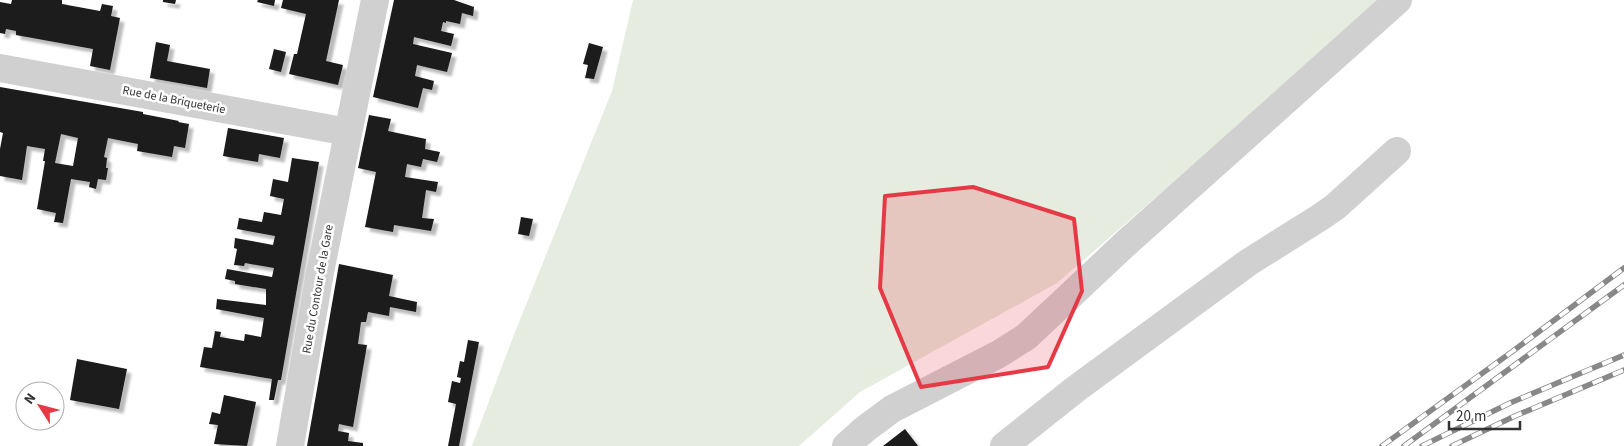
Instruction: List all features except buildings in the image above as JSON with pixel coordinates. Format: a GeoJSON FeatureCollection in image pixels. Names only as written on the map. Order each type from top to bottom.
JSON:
{"type":"FeatureCollection","features":[{"type":"Feature","properties":{"kind":"street","name":"Rue du Contour de la Gare"},"geometry":{"type":"LineString","coordinates":[[290,446],[320,272],[376,0]]}},
{"type":"Feature","properties":{"kind":"street"},"geometry":{"type":"LineString","coordinates":[[846,446],[892,409],[999,354],[1026,337],[1124,245],[1398,0]]}},
{"type":"Feature","properties":{"kind":"street","name":"Rue de la Briqueterie"},"geometry":{"type":"LineString","coordinates":[[0,68],[348,132]]}},
{"type":"Feature","properties":{"kind":"street"},"geometry":{"type":"LineString","coordinates":[[1004,446],[1084,383],[1249,262],[1335,207],[1396,151]]}},
{"type":"Feature","properties":{"kind":"highlighted area"},"geometry":{"type":"Polygon","coordinates":[[[973,187],[1074,219],[1082,291],[1048,367],[921,387],[880,288],[885,196],[973,187]]]}},
{"type":"Feature","properties":{"kind":"shaded area"},"geometry":{"type":"Polygon","coordinates":[[[633,0],[1384,0],[1057,283],[860,392],[799,446],[472,446],[513,337],[612,91],[633,0]]]}},
{"type":"Feature","properties":{"kind":"railway"},"geometry":{"type":"LineString","coordinates":[[1382,446],[1624,268]]}},
{"type":"Feature","properties":{"kind":"railway"},"geometry":{"type":"LineString","coordinates":[[1404,446],[1624,285]]}},
{"type":"Feature","properties":{"kind":"railway"},"geometry":{"type":"LineString","coordinates":[[1422,446],[1510,403],[1624,355]]}},
{"type":"Feature","properties":{"kind":"railway"},"geometry":{"type":"LineString","coordinates":[[1452,446],[1515,416],[1624,370]]}}]}
